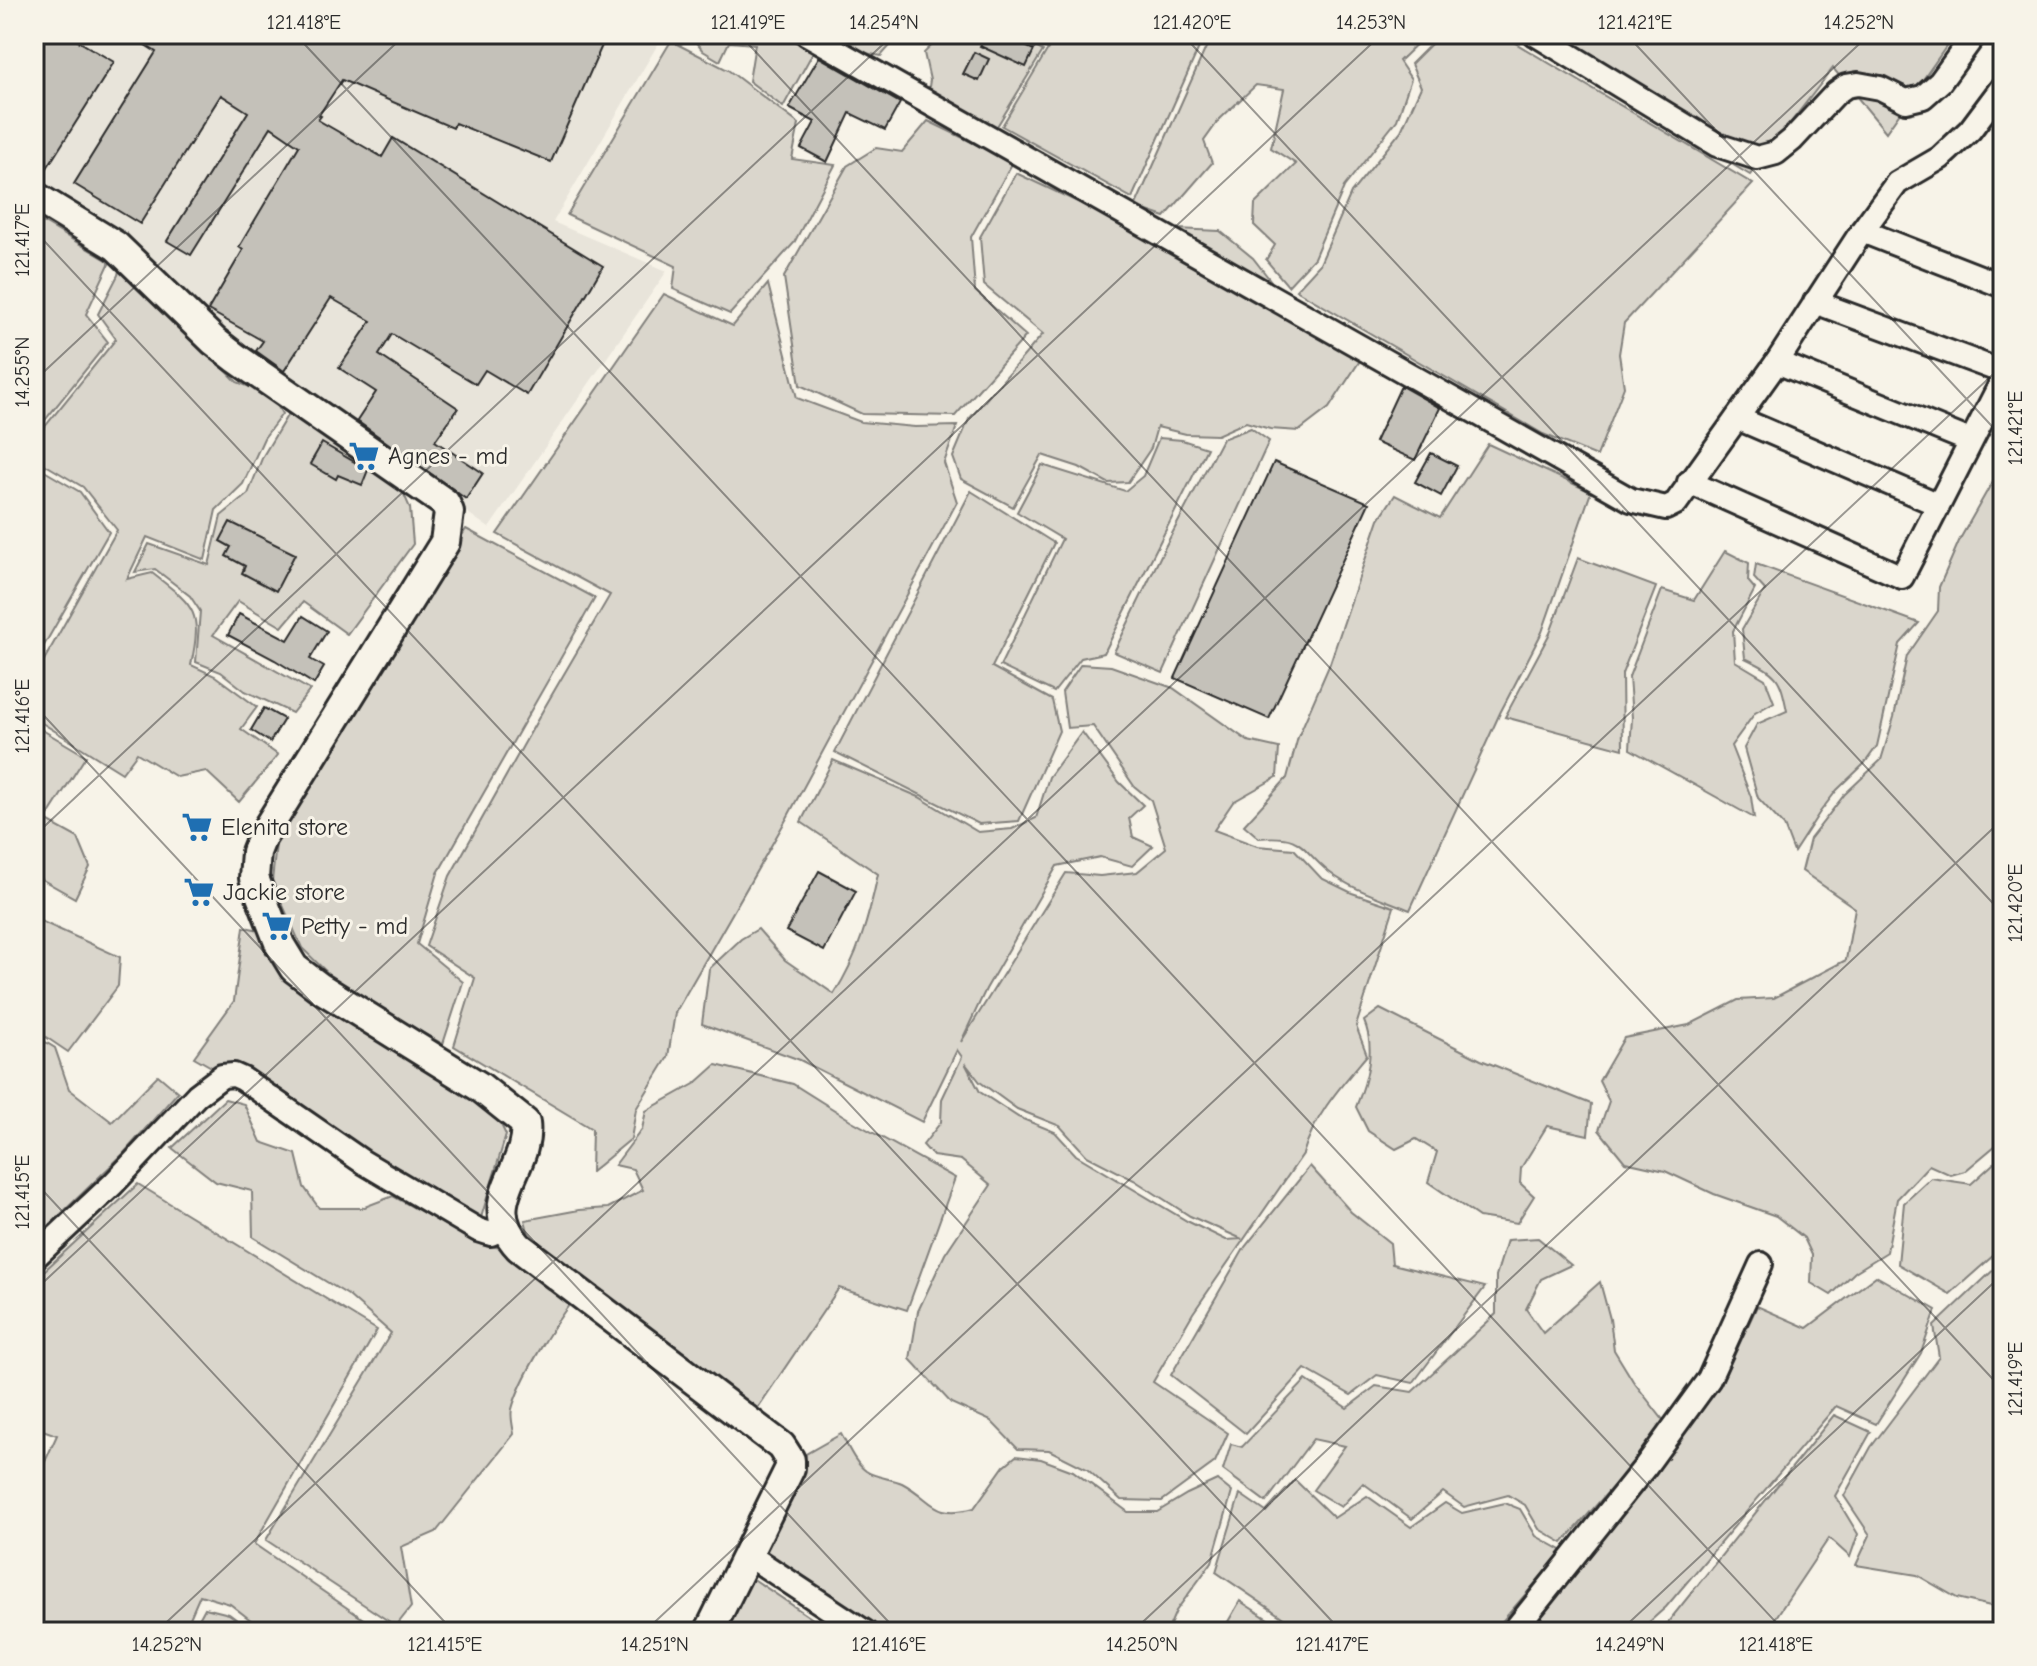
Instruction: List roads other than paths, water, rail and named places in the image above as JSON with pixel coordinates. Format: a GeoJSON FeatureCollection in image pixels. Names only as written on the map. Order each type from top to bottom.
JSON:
{"type":"FeatureCollection","features":[{"type":"Feature","properties":{"kind":"street"},"geometry":{"type":"LineString","coordinates":[[807,34],[1631,500],[1666,508],[1676,503],[1777,362],[1897,183],[1940,158],[1970,130],[2002,90]]}},
{"type":"Feature","properties":{"kind":"street"},"geometry":{"type":"LineString","coordinates":[[1535,34],[1717,145],[1757,158],[1776,153],[1846,86],[1858,84],[1880,88],[1906,101],[1923,97],[1940,82],[1975,34]]}},
{"type":"Feature","properties":{"kind":"street"},"geometry":{"type":"LineString","coordinates":[[34,196],[116,246],[214,341],[445,503],[449,512],[445,542],[262,837],[256,852],[254,878],[280,945],[294,968],[319,987],[480,1087],[525,1123],[524,1138],[502,1203],[507,1234],[519,1247],[781,1446],[787,1454],[790,1468],[709,1632]]}},
{"type":"Feature","properties":{"kind":"street"},"geometry":{"type":"LineString","coordinates":[[1862,231],[2003,286]]}},
{"type":"Feature","properties":{"kind":"street"},"geometry":{"type":"LineString","coordinates":[[1815,302],[2003,372]]}},
{"type":"Feature","properties":{"kind":"street"},"geometry":{"type":"LineString","coordinates":[[1777,362],[1970,441]]}},
{"type":"Feature","properties":{"kind":"street"},"geometry":{"type":"LineString","coordinates":[[1689,482],[1902,577],[2003,379]]}},
{"type":"Feature","properties":{"kind":"street"},"geometry":{"type":"LineString","coordinates":[[1737,418],[1937,504]]}},
{"type":"Feature","properties":{"kind":"street"},"geometry":{"type":"LineString","coordinates":[[34,1258],[113,1184],[197,1095],[217,1079],[227,1076],[243,1079],[363,1162],[478,1230],[491,1234],[505,1228]]}},
{"type":"Feature","properties":{"kind":"street"},"geometry":{"type":"LineString","coordinates":[[1513,1632],[1645,1467],[1709,1379],[1761,1264]]}},
{"type":"Feature","properties":{"kind":"street"},"geometry":{"type":"LineString","coordinates":[[747,1554],[865,1632]]}},
{"type":"Feature","properties":{"kind":"place","name":"Agnes - md"},"geometry":{"type":"Point","coordinates":[364,456]}},
{"type":"Feature","properties":{"kind":"place","name":"Elenita store"},"geometry":{"type":"Point","coordinates":[197,827]}},
{"type":"Feature","properties":{"kind":"place","name":"Jackie store"},"geometry":{"type":"Point","coordinates":[199,892]}},
{"type":"Feature","properties":{"kind":"place","name":"Petty - md"},"geometry":{"type":"Point","coordinates":[277,926]}}]}
